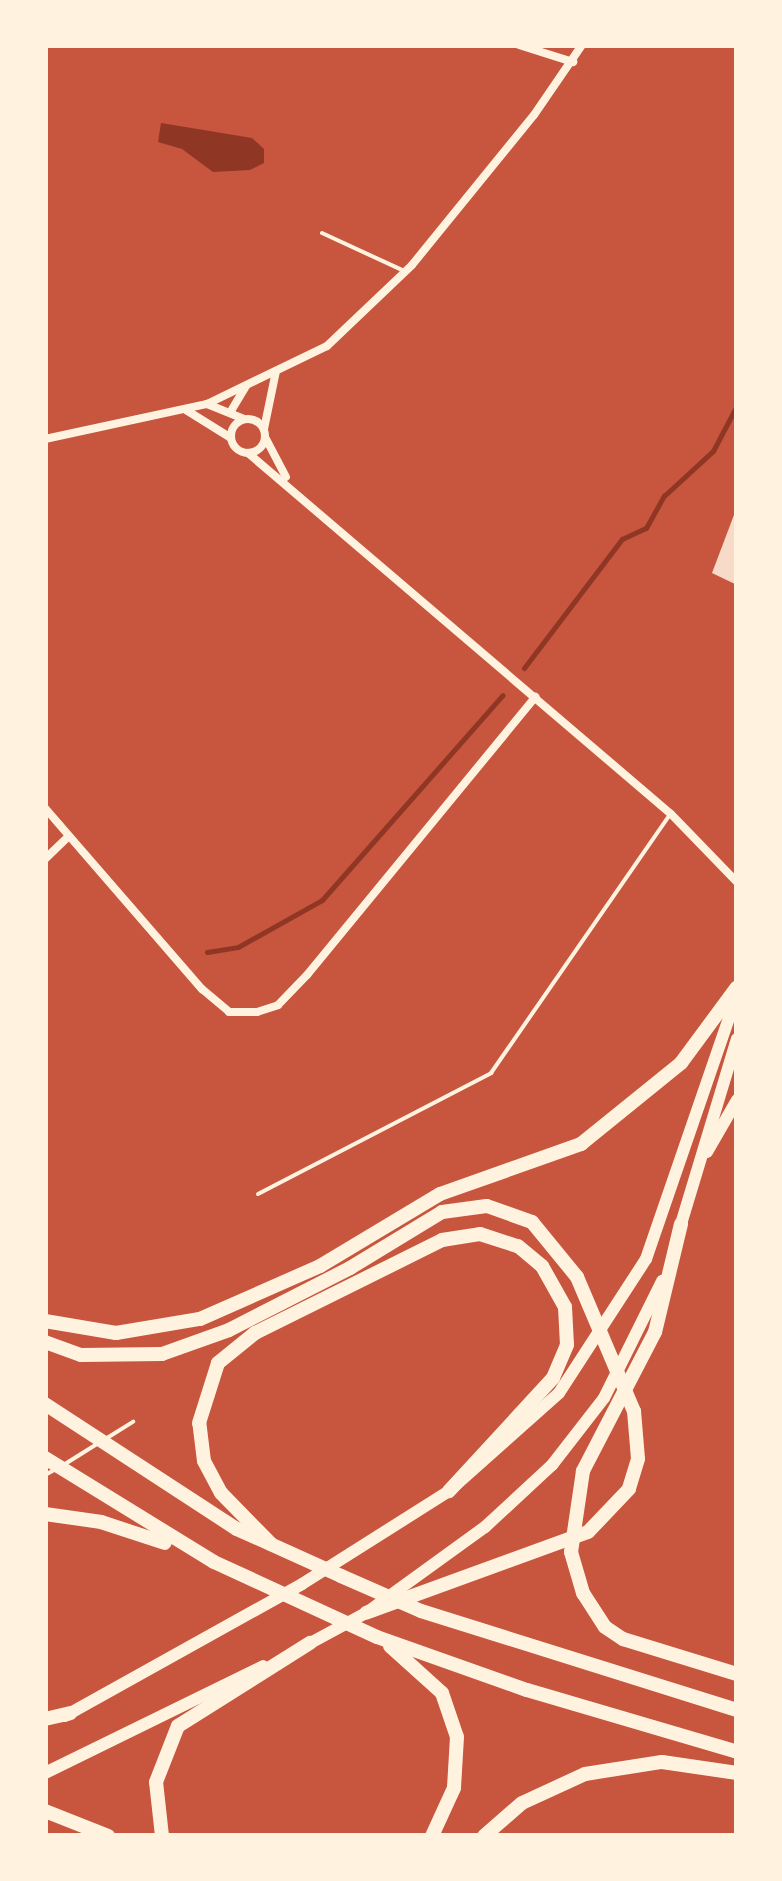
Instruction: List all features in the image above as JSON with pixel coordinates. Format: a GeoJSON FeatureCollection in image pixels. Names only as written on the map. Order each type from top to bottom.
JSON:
{"type":"FeatureCollection","features":[{"type":"Feature","properties":{"kind":"highway"},"geometry":{"type":"LineString","coordinates":[[45,1322],[116,1333],[200,1320],[320,1266],[440,1194],[580,1144],[681,1064],[737,987]]}},
{"type":"Feature","properties":{"kind":"highway"},"geometry":{"type":"LineString","coordinates":[[45,1342],[108,1357],[195,1345],[350,1268],[442,1212],[466,1206],[508,1210],[532,1222],[578,1278],[634,1411],[634,1475],[621,1504],[602,1523],[538,1552],[366,1613]]}},
{"type":"Feature","properties":{"kind":"highway"},"geometry":{"type":"LineString","coordinates":[[682,1224],[660,1320],[583,1472],[572,1514],[572,1552],[583,1593],[605,1627],[623,1639],[737,1674]]}},
{"type":"Feature","properties":{"kind":"highway"},"geometry":{"type":"LineString","coordinates":[[271,1544],[221,1493],[204,1461],[199,1422],[218,1363],[255,1334],[442,1240],[480,1234],[518,1246],[542,1266],[565,1307],[567,1344],[553,1378],[449,1492]]}},
{"type":"Feature","properties":{"kind":"highway"},"geometry":{"type":"LineString","coordinates":[[45,1404],[142,1468],[271,1544],[421,1611],[737,1710]]}},
{"type":"Feature","properties":{"kind":"highway"},"geometry":{"type":"LineString","coordinates":[[45,1458],[214,1562],[377,1637],[527,1690],[737,1752]]}},
{"type":"Feature","properties":{"kind":"highway"},"geometry":{"type":"LineString","coordinates":[[45,1514],[122,1527],[214,1562]]}},
{"type":"Feature","properties":{"kind":"highway"},"geometry":{"type":"LineString","coordinates":[[377,1637],[428,1676],[452,1714],[454,1788],[432,1836]]}},
{"type":"Feature","properties":{"kind":"highway"},"geometry":{"type":"LineString","coordinates":[[162,1836],[156,1782],[178,1726],[310,1643]]}},
{"type":"Feature","properties":{"kind":"highway"},"geometry":{"type":"LineString","coordinates":[[45,1722],[70,1714]]}},
{"type":"Feature","properties":{"kind":"highway"},"geometry":{"type":"LineString","coordinates":[[484,1836],[522,1803],[585,1774],[662,1762],[737,1773]]}},
{"type":"Feature","properties":{"kind":"highway"},"geometry":{"type":"LineString","coordinates":[[45,1811],[108,1836]]}},
{"type":"Feature","properties":{"kind":"main road"},"geometry":{"type":"LineString","coordinates":[[70,1714],[302,1584],[449,1492],[559,1393],[631,1289],[660,1227],[737,995]]}},
{"type":"Feature","properties":{"kind":"main road"},"geometry":{"type":"LineString","coordinates":[[45,1773],[366,1613],[485,1527],[576,1438],[641,1331],[682,1224],[737,1039]]}},
{"type":"Feature","properties":{"kind":"main road"},"geometry":{"type":"LineString","coordinates":[[696,1172],[737,1100]]}},
{"type":"Feature","properties":{"kind":"street"},"geometry":{"type":"LineString","coordinates":[[518,45],[573,62]]}},
{"type":"Feature","properties":{"kind":"street"},"geometry":{"type":"LineString","coordinates":[[45,439],[207,404],[327,346],[406,272],[573,62],[582,45]]}},
{"type":"Feature","properties":{"kind":"street"},"geometry":{"type":"LineString","coordinates":[[248,453],[264,433],[276,370]]}},
{"type":"Feature","properties":{"kind":"street"},"geometry":{"type":"LineString","coordinates":[[231,411],[248,383]]}},
{"type":"Feature","properties":{"kind":"street"},"geometry":{"type":"LineString","coordinates":[[207,404],[231,411],[264,433],[288,481]]}},
{"type":"Feature","properties":{"kind":"street"},"geometry":{"type":"LineString","coordinates":[[186,410],[288,481],[671,814],[733,871],[737,882]]}},
{"type":"Feature","properties":{"kind":"street"},"geometry":{"type":"LineString","coordinates":[[231,438],[244,419]]}},
{"type":"Feature","properties":{"kind":"street"},"geometry":{"type":"LineString","coordinates":[[45,808],[202,989],[229,1012],[257,1012],[278,1005],[307,975],[535,697]]}},
{"type":"Feature","properties":{"kind":"street"},"geometry":{"type":"LineString","coordinates":[[45,859],[69,836]]}},
{"type":"Feature","properties":{"kind":"lane"},"geometry":{"type":"LineString","coordinates":[[322,232],[406,272]]}},
{"type":"Feature","properties":{"kind":"lane"},"geometry":{"type":"LineString","coordinates":[[258,1194],[491,1074],[671,814]]}},
{"type":"Feature","properties":{"kind":"lane"},"geometry":{"type":"LineString","coordinates":[[45,1476],[133,1422]]}},
{"type":"Feature","properties":{"kind":"shaded area"},"geometry":{"type":"Polygon","coordinates":[[[161,123],[252,138],[264,149],[264,163],[250,170],[213,172],[182,149],[158,142],[161,123]]]}},
{"type":"Feature","properties":{"kind":"building"},"geometry":{"type":"Polygon","coordinates":[[[737,507],[737,585],[712,573],[737,507]]]}},
{"type":"Feature","properties":{"kind":"waterway"},"geometry":{"type":"LineString","coordinates":[[524,668],[622,539],[646,528],[664,496],[713,451],[737,405]]}},
{"type":"Feature","properties":{"kind":"waterway"},"geometry":{"type":"LineString","coordinates":[[207,952],[238,947],[322,900],[503,695]]}}]}
